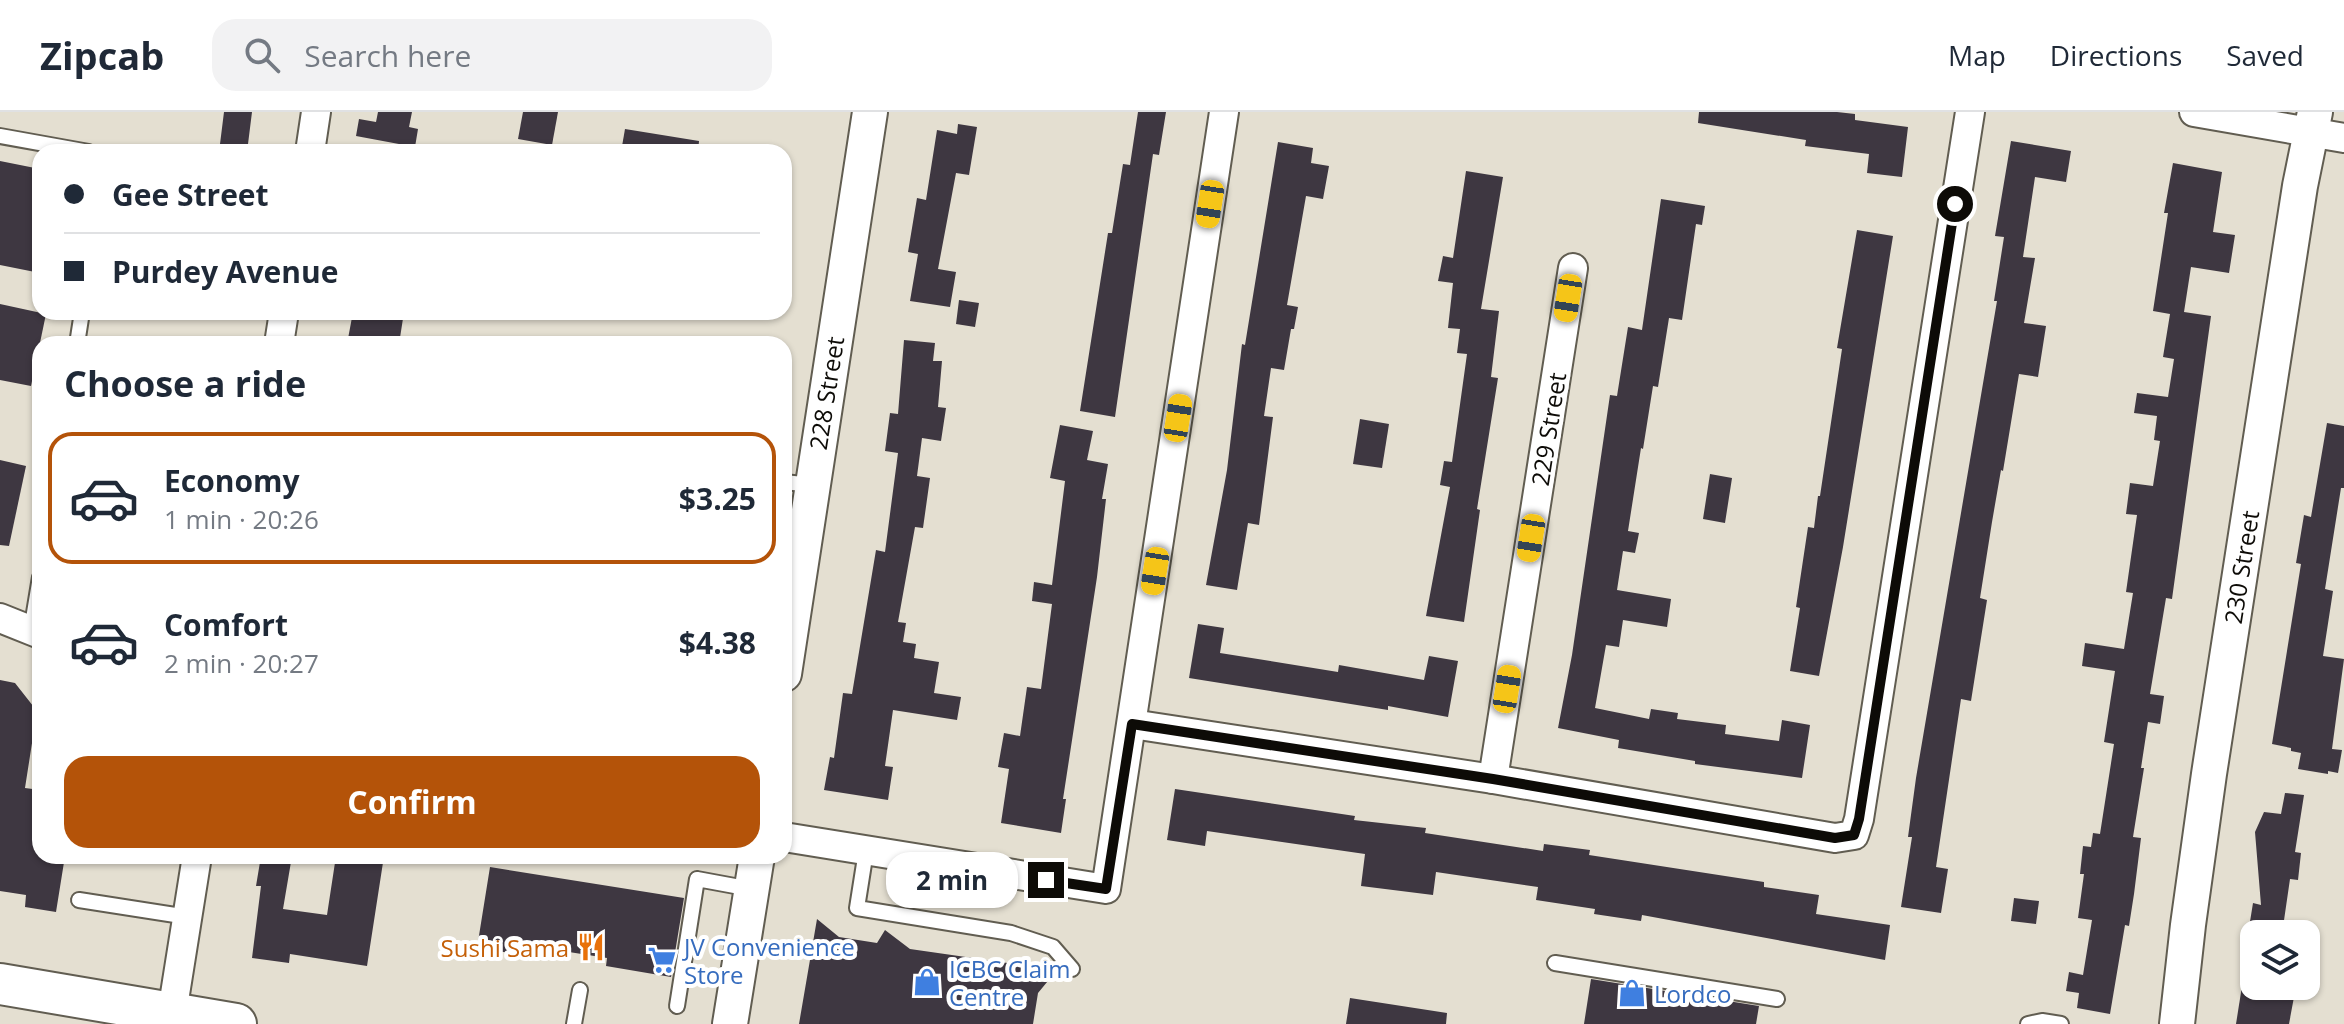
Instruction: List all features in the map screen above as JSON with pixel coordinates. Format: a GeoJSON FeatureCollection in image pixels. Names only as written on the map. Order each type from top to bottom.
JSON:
{"type":"FeatureCollection","features":[{"type":"Feature","properties":{"kind":"main road"},"geometry":{"type":"LineString","coordinates":[[0,984],[127,1015],[172,1013],[236,1024]]}},
{"type":"Feature","properties":{"kind":"street"},"geometry":{"type":"LineString","coordinates":[[311,144],[316,112]]}},
{"type":"Feature","properties":{"kind":"street","name":"228 Street"},"geometry":{"type":"LineString","coordinates":[[792,565],[798,484],[870,112]]}},
{"type":"Feature","properties":{"kind":"street"},"geometry":{"type":"LineString","coordinates":[[792,838],[1106,889],[1224,112]]}},
{"type":"Feature","properties":{"kind":"street"},"geometry":{"type":"LineString","coordinates":[[1132,724],[1493,779],[1835,838],[1854,835],[1862,803],[1970,112]]}},
{"type":"Feature","properties":{"kind":"street"},"geometry":{"type":"LineString","coordinates":[[2194,112],[2313,122],[2344,138]]}},
{"type":"Feature","properties":{"kind":"street","name":"230 Street"},"geometry":{"type":"LineString","coordinates":[[2177,1024],[2209,774],[2300,186],[2313,122]]}},
{"type":"Feature","properties":{"kind":"street","name":"229 Street"},"geometry":{"type":"LineString","coordinates":[[1493,779],[1573,268]]}},
{"type":"Feature","properties":{"kind":"street"},"geometry":{"type":"LineString","coordinates":[[0,618],[32,631]]}},
{"type":"Feature","properties":{"kind":"street"},"geometry":{"type":"LineString","coordinates":[[172,1013],[196,864]]}},
{"type":"Feature","properties":{"kind":"street"},"geometry":{"type":"LineString","coordinates":[[730,1024],[754,872]]}},
{"type":"Feature","properties":{"kind":"lane"},"geometry":{"type":"LineString","coordinates":[[0,136],[44,144]]}},
{"type":"Feature","properties":{"kind":"lane"},"geometry":{"type":"LineString","coordinates":[[866,851],[857,908],[1011,933],[1053,947],[1072,969]]}},
{"type":"Feature","properties":{"kind":"lane"},"geometry":{"type":"LineString","coordinates":[[677,1006],[697,879],[754,872]]}},
{"type":"Feature","properties":{"kind":"lane"},"geometry":{"type":"LineString","coordinates":[[79,900],[188,917]]}},
{"type":"Feature","properties":{"kind":"lane"},"geometry":{"type":"LineString","coordinates":[[1555,963],[1777,999]]}},
{"type":"Feature","properties":{"kind":"lane"},"geometry":{"type":"LineString","coordinates":[[574,1024],[580,990]]}},
{"type":"Feature","properties":{"kind":"lane"},"geometry":{"type":"LineString","coordinates":[[2028,1024],[2042,1021],[2061,1024]]}},
{"type":"Feature","properties":{"kind":"building"},"geometry":{"type":"Polygon","coordinates":[[[224,112],[252,112],[248,144],[220,144],[224,112]]]}},
{"type":"Feature","properties":{"kind":"building"},"geometry":{"type":"Polygon","coordinates":[[[378,112],[412,112],[409,127],[418,129],[416,144],[356,136],[359,119],[376,122],[378,112]]]}},
{"type":"Feature","properties":{"kind":"building"},"geometry":{"type":"Polygon","coordinates":[[[523,112],[558,112],[552,144],[518,139],[523,112]]]}},
{"type":"Feature","properties":{"kind":"building"},"geometry":{"type":"Polygon","coordinates":[[[1138,112],[1166,112],[1159,155],[1153,154],[1115,417],[1080,411],[1108,233],[1112,233],[1123,164],[1130,165],[1138,112]]]}},
{"type":"Feature","properties":{"kind":"building"},"geometry":{"type":"Polygon","coordinates":[[[1699,112],[1837,112],[1855,114],[1855,120],[1908,127],[1902,177],[1867,173],[1869,154],[1805,146],[1806,140],[1698,123],[1699,112]]]}},
{"type":"Feature","properties":{"kind":"building"},"geometry":{"type":"Polygon","coordinates":[[[958,124],[977,127],[969,175],[956,173],[938,269],[956,272],[950,307],[910,301],[918,254],[908,252],[917,198],[926,200],[937,130],[957,134],[958,124]]]}},
{"type":"Feature","properties":{"kind":"building"},"geometry":{"type":"Polygon","coordinates":[[[625,129],[699,141],[699,144],[622,144],[625,129]]]}},
{"type":"Feature","properties":{"kind":"building"},"geometry":{"type":"Polygon","coordinates":[[[2011,141],[2071,151],[2066,182],[2035,177],[2023,257],[2035,258],[2024,323],[2046,326],[2038,377],[2019,374],[2001,470],[1980,598],[1987,600],[1971,701],[1961,699],[1936,867],[1948,869],[1941,913],[1901,907],[1912,837],[1908,837],[1916,778],[1997,301],[1994,301],[2004,237],[1995,236],[2011,141]]]}},
{"type":"Feature","properties":{"kind":"building"},"geometry":{"type":"Polygon","coordinates":[[[1278,142],[1313,148],[1311,163],[1329,166],[1323,199],[1306,196],[1287,305],[1298,307],[1284,370],[1271,368],[1264,416],[1273,417],[1259,525],[1248,523],[1237,590],[1206,585],[1227,470],[1242,344],[1245,345],[1278,142]]]}},
{"type":"Feature","properties":{"kind":"building"},"geometry":{"type":"Polygon","coordinates":[[[0,161],[32,167],[32,271],[0,265],[0,161]]]}},
{"type":"Feature","properties":{"kind":"building"},"geometry":{"type":"Polygon","coordinates":[[[2173,163],[2222,172],[2213,232],[2235,235],[2229,273],[2191,267],[2184,312],[2211,316],[2172,599],[2166,598],[2150,694],[2164,696],[2160,724],[2148,722],[2133,837],[2141,838],[2134,894],[2129,926],[2125,925],[2110,1014],[2077,1008],[2079,993],[2066,991],[2069,972],[2083,975],[2092,920],[2078,918],[2084,874],[2080,874],[2083,846],[2091,847],[2093,833],[2100,834],[2114,744],[2104,742],[2115,671],[2082,666],[2085,643],[2124,649],[2133,593],[2126,592],[2137,515],[2126,514],[2130,483],[2153,486],[2160,441],[2154,440],[2157,416],[2134,413],[2137,393],[2168,397],[2174,359],[2163,357],[2170,314],[2153,311],[2173,163]]]}},
{"type":"Feature","properties":{"kind":"building"},"geometry":{"type":"Polygon","coordinates":[[[1466,171],[1503,177],[1481,309],[1499,311],[1491,377],[1498,378],[1477,509],[1480,510],[1464,622],[1426,616],[1450,487],[1440,485],[1444,461],[1452,462],[1467,354],[1457,353],[1460,329],[1448,328],[1453,283],[1438,281],[1443,256],[1453,258],[1466,171]]]}},
{"type":"Feature","properties":{"kind":"building"},"geometry":{"type":"Polygon","coordinates":[[[1661,199],[1705,206],[1702,225],[1696,224],[1682,320],[1669,318],[1658,387],[1653,386],[1628,531],[1639,533],[1635,553],[1623,551],[1617,590],[1671,599],[1667,627],[1623,620],[1619,647],[1606,645],[1595,708],[1649,719],[1651,709],[1678,713],[1677,719],[1726,725],[1725,734],[1779,741],[1782,720],[1810,725],[1802,778],[1695,764],[1695,761],[1618,748],[1619,740],[1558,728],[1572,655],[1610,395],[1617,396],[1628,327],[1642,330],[1661,199]]]}},
{"type":"Feature","properties":{"kind":"building"},"geometry":{"type":"Polygon","coordinates":[[[1857,230],[1893,236],[1819,676],[1790,671],[1808,527],[1814,528],[1820,496],[1842,349],[1837,348],[1857,230]]]}},
{"type":"Feature","properties":{"kind":"building"},"geometry":{"type":"Polygon","coordinates":[[[959,300],[979,303],[975,327],[956,324],[959,300]]]}},
{"type":"Feature","properties":{"kind":"building"},"geometry":{"type":"Polygon","coordinates":[[[0,304],[32,311],[32,320],[45,320],[41,336],[32,336],[31,386],[0,380],[0,304]]]}},
{"type":"Feature","properties":{"kind":"building"},"geometry":{"type":"Polygon","coordinates":[[[352,320],[403,320],[400,336],[348,336],[352,320]]]}},
{"type":"Feature","properties":{"kind":"building"},"geometry":{"type":"Polygon","coordinates":[[[904,340],[935,343],[933,361],[942,361],[938,407],[946,408],[941,441],[922,438],[917,476],[930,478],[923,528],[915,527],[898,622],[906,623],[903,642],[916,644],[914,658],[939,662],[934,693],[961,697],[957,720],[893,710],[885,766],[893,767],[888,800],[824,790],[830,757],[834,758],[843,693],[852,694],[876,550],[885,552],[898,453],[885,451],[890,413],[898,414],[904,340]]]}},
{"type":"Feature","properties":{"kind":"building"},"geometry":{"type":"Polygon","coordinates":[[[1360,419],[1389,424],[1382,468],[1353,464],[1360,419]]]}},
{"type":"Feature","properties":{"kind":"building"},"geometry":{"type":"Polygon","coordinates":[[[2327,423],[2344,426],[2344,488],[2341,488],[2325,589],[2333,591],[2323,656],[2344,659],[2332,749],[2342,750],[2338,773],[2328,771],[2328,774],[2298,769],[2301,753],[2272,744],[2301,564],[2296,563],[2304,515],[2311,517],[2327,423]]]}},
{"type":"Feature","properties":{"kind":"building"},"geometry":{"type":"Polygon","coordinates":[[[1060,425],[1093,431],[1087,460],[1108,464],[1102,499],[1106,499],[1097,577],[1063,799],[1066,799],[1061,833],[1001,823],[1009,769],[998,767],[1004,733],[1020,736],[1027,687],[1041,689],[1052,604],[1032,601],[1034,582],[1052,585],[1065,481],[1050,478],[1060,425]]]}},
{"type":"Feature","properties":{"kind":"building"},"geometry":{"type":"Polygon","coordinates":[[[0,460],[26,466],[9,546],[0,545],[0,460]]]}},
{"type":"Feature","properties":{"kind":"building"},"geometry":{"type":"Polygon","coordinates":[[[1710,474],[1732,478],[1725,523],[1703,519],[1710,474]]]}},
{"type":"Feature","properties":{"kind":"building"},"geometry":{"type":"Polygon","coordinates":[[[1198,624],[1224,628],[1220,653],[1338,672],[1339,665],[1424,680],[1429,656],[1458,661],[1448,717],[1189,678],[1198,624]]]}},
{"type":"Feature","properties":{"kind":"building"},"geometry":{"type":"Polygon","coordinates":[[[0,680],[15,683],[32,705],[32,743],[25,788],[32,789],[32,864],[64,864],[56,912],[25,907],[26,895],[0,891],[0,680]]]}},
{"type":"Feature","properties":{"kind":"building"},"geometry":{"type":"Polygon","coordinates":[[[1175,789],[1355,816],[1354,820],[1426,828],[1425,833],[1543,851],[1544,844],[1590,850],[1589,855],[1764,882],[1764,887],[1819,895],[1816,914],[1890,925],[1885,960],[1642,915],[1641,921],[1594,914],[1595,909],[1536,900],[1538,887],[1436,872],[1433,895],[1361,886],[1365,854],[1207,831],[1205,846],[1167,840],[1175,789]]]}},
{"type":"Feature","properties":{"kind":"building"},"geometry":{"type":"Polygon","coordinates":[[[2285,793],[2304,795],[2295,852],[2301,853],[2298,880],[2290,879],[2284,920],[2250,920],[2253,903],[2261,905],[2255,832],[2264,812],[2281,814],[2285,793]]]}},
{"type":"Feature","properties":{"kind":"building"},"geometry":{"type":"Polygon","coordinates":[[[260,864],[291,864],[283,909],[327,915],[335,864],[383,864],[367,966],[290,954],[289,963],[252,958],[261,886],[256,886],[260,864]]]}},
{"type":"Feature","properties":{"kind":"building"},"geometry":{"type":"Polygon","coordinates":[[[490,867],[684,898],[671,977],[606,966],[607,958],[550,949],[549,959],[477,948],[490,867]]]}},
{"type":"Feature","properties":{"kind":"building"},"geometry":{"type":"Polygon","coordinates":[[[2014,898],[2039,901],[2036,924],[2011,921],[2014,898]]]}},
{"type":"Feature","properties":{"kind":"building","name":"ICBC Claim Centre"},"geometry":{"type":"Polygon","coordinates":[[[817,919],[839,937],[877,943],[885,930],[910,949],[1057,970],[1038,993],[1033,1024],[799,1024],[817,919]]]}},
{"type":"Feature","properties":{"kind":"building","name":"Lordco"},"geometry":{"type":"Polygon","coordinates":[[[1591,979],[1759,1006],[1756,1024],[1584,1024],[1591,979]]]}},
{"type":"Feature","properties":{"kind":"building"},"geometry":{"type":"Polygon","coordinates":[[[1350,998],[1447,1013],[1446,1024],[1346,1024],[1350,998]]]}},
{"type":"Feature","properties":{"kind":"building"},"geometry":{"type":"Polygon","coordinates":[[[2240,999],[2293,1000],[2289,1024],[2236,1024],[2240,999]]]}},
{"type":"Feature","properties":{"kind":"place","name":"Sushi Sama"},"geometry":{"type":"Point","coordinates":[591,947]}},
{"type":"Feature","properties":{"kind":"place","name":"JV Convenience Store"},"geometry":{"type":"Point","coordinates":[662,960]}},
{"type":"Feature","properties":{"kind":"place","name":"ICBC Claim Centre"},"geometry":{"type":"Point","coordinates":[927,982]}},
{"type":"Feature","properties":{"kind":"place","name":"Lordco"},"geometry":{"type":"Point","coordinates":[1632,993]}},
{"type":"Feature","properties":{"kind":"route"},"geometry":{"type":"LineString","coordinates":[[1046,880],[1106,889],[1132,724],[1493,779],[1835,838],[1854,835],[1859,819],[1955,204]]}}]}
